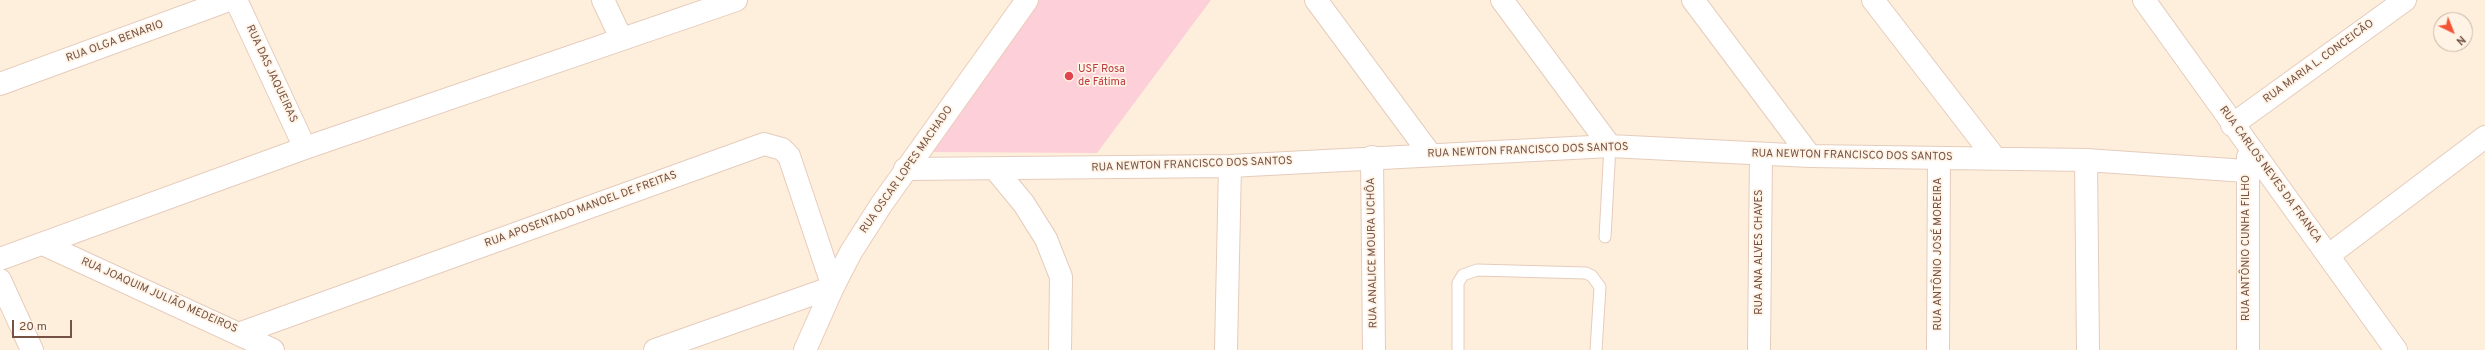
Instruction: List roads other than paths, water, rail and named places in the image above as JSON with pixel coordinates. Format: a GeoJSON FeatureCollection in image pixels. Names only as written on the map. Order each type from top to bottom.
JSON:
{"type":"FeatureCollection","features":[{"type":"Feature","properties":{"kind":"street","name":"RUA OLGA BENARIO"},"geometry":{"type":"LineString","coordinates":[[0,84],[229,0]]}},
{"type":"Feature","properties":{"kind":"street","name":"RUA DAS JAQUEIRAS"},"geometry":{"type":"LineString","coordinates":[[236,0],[305,148]]}},
{"type":"Feature","properties":{"kind":"street"},"geometry":{"type":"LineString","coordinates":[[603,0],[621,38]]}},
{"type":"Feature","properties":{"kind":"street"},"geometry":{"type":"LineString","coordinates":[[0,259],[305,148],[621,38],[736,0]]}},
{"type":"Feature","properties":{"kind":"street","name":"RUA OSCAR LOPES MACHADO"},"geometry":{"type":"LineString","coordinates":[[805,350],[833,287],[851,252],[905,169],[1027,0]]}},
{"type":"Feature","properties":{"kind":"street"},"geometry":{"type":"LineString","coordinates":[[1316,0],[1430,154]]}},
{"type":"Feature","properties":{"kind":"street"},"geometry":{"type":"LineString","coordinates":[[1502,0],[1610,146]]}},
{"type":"Feature","properties":{"kind":"street"},"geometry":{"type":"LineString","coordinates":[[1693,0],[1810,156]]}},
{"type":"Feature","properties":{"kind":"street"},"geometry":{"type":"LineString","coordinates":[[1873,0],[1995,158]]}},
{"type":"Feature","properties":{"kind":"street","name":"RUA CARLOS NEVES DA FRANCA"},"geometry":{"type":"LineString","coordinates":[[2144,0],[2232,125],[2329,255],[2396,350]]}},
{"type":"Feature","properties":{"kind":"street","name":"RUA MARIA L. CONCEICÃO"},"geometry":{"type":"LineString","coordinates":[[2232,125],[2406,0]]}},
{"type":"Feature","properties":{"kind":"street"},"geometry":{"type":"LineString","coordinates":[[2329,255],[2485,137]]}},
{"type":"Feature","properties":{"kind":"street","name":"RUA APOSENTADO MANOEL DE FREITAS"},"geometry":{"type":"LineString","coordinates":[[241,334],[764,144],[782,149],[789,156],[833,287]]}},
{"type":"Feature","properties":{"kind":"street","name":"RUA NEWTON FRANCISCO DOS SANTOS"},"geometry":{"type":"LineString","coordinates":[[905,169],[996,170],[1230,166],[1372,157],[1610,146],[1810,156],[2086,160],[2246,171]]}},
{"type":"Feature","properties":{"kind":"street","name":"RUA ANTÔNIO CUNHA FILHO"},"geometry":{"type":"LineString","coordinates":[[2248,146],[2246,171],[2248,350]]}},
{"type":"Feature","properties":{"kind":"street","name":"RUA ANA ALVES CHAVES"},"geometry":{"type":"LineString","coordinates":[[1759,350],[1761,154]]}},
{"type":"Feature","properties":{"kind":"street","name":"RUA ANALICE MOURA UCHÔA"},"geometry":{"type":"LineString","coordinates":[[1372,157],[1374,350]]}},
{"type":"Feature","properties":{"kind":"street","name":"RUA ANTÔNIO JOSÉ MOREIRA"},"geometry":{"type":"LineString","coordinates":[[1938,350],[1939,158]]}},
{"type":"Feature","properties":{"kind":"street"},"geometry":{"type":"LineString","coordinates":[[2086,160],[2088,350]]}},
{"type":"Feature","properties":{"kind":"street"},"geometry":{"type":"LineString","coordinates":[[1226,350],[1230,166]]}},
{"type":"Feature","properties":{"kind":"street"},"geometry":{"type":"LineString","coordinates":[[996,170],[1024,204],[1046,239],[1061,277],[1060,350]]}},
{"type":"Feature","properties":{"kind":"street","name":"RUA JOAQUIM JULIÃO MEDEIROS"},"geometry":{"type":"LineString","coordinates":[[43,244],[273,350]]}},
{"type":"Feature","properties":{"kind":"street"},"geometry":{"type":"LineString","coordinates":[[0,280],[32,350]]}},
{"type":"Feature","properties":{"kind":"street"},"geometry":{"type":"LineString","coordinates":[[654,350],[833,287]]}},
{"type":"Feature","properties":{"kind":"lane"},"geometry":{"type":"LineString","coordinates":[[1605,237],[1610,146]]}},
{"type":"Feature","properties":{"kind":"lane"},"geometry":{"type":"LineString","coordinates":[[1458,350],[1458,283],[1463,275],[1476,270],[1586,273],[1592,276],[1600,287],[1596,350]]}},
{"type":"Feature","properties":{"kind":"place","name":"USF Rosa de Fátima"},"geometry":{"type":"Point","coordinates":[1069,76]}}]}
